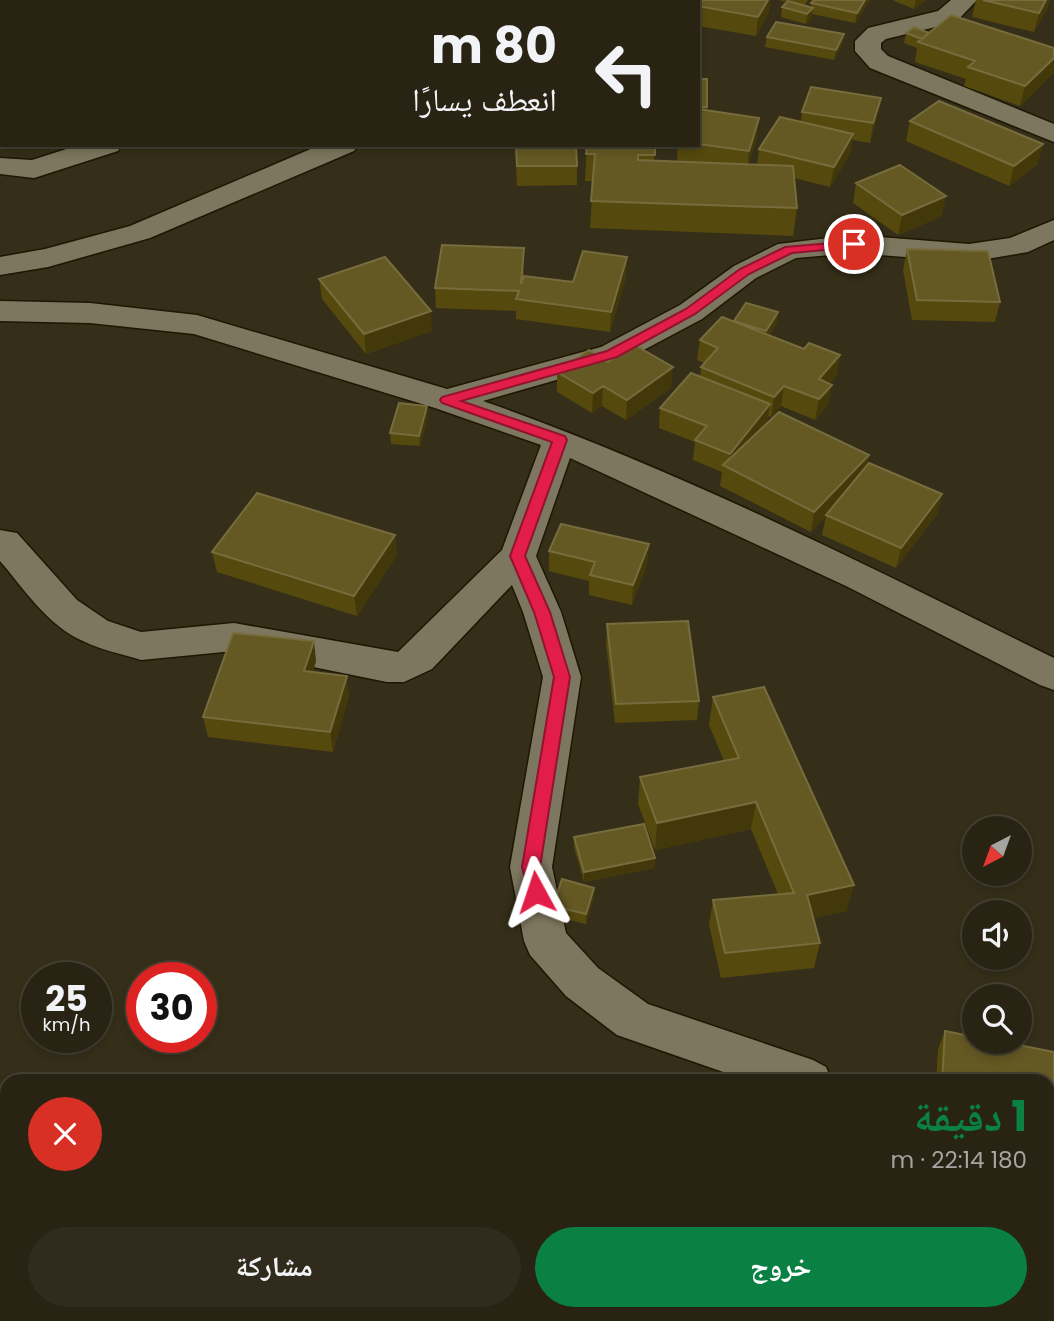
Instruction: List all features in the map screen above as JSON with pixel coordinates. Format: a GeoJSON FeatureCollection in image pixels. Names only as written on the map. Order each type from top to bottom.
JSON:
{"type":"FeatureCollection","features":[{"type":"Feature","properties":{"kind":"street"},"geometry":{"type":"LineString","coordinates":[[965,0],[947,17],[877,33],[868,41],[868,51],[879,62],[1054,134]]}},
{"type":"Feature","properties":{"kind":"street"},"geometry":{"type":"LineString","coordinates":[[0,166],[34,169],[102,147]]}},
{"type":"Feature","properties":{"kind":"street"},"geometry":{"type":"LineString","coordinates":[[0,266],[48,258],[141,232],[339,147]]}},
{"type":"Feature","properties":{"kind":"street"},"geometry":{"type":"LineString","coordinates":[[447,400],[612,354],[691,312],[745,272],[789,250],[854,244],[969,253],[1017,246],[1054,229]]}},
{"type":"Feature","properties":{"kind":"street"},"geometry":{"type":"LineString","coordinates":[[0,312],[90,313],[197,325],[447,400],[560,440],[859,577],[1054,674]]}},
{"type":"Feature","properties":{"kind":"street"},"geometry":{"type":"LineString","coordinates":[[4,542],[64,610],[95,631],[141,646],[234,637],[387,667],[404,667],[418,659],[518,556],[560,440]]}},
{"type":"Feature","properties":{"kind":"street"},"geometry":{"type":"LineString","coordinates":[[518,556],[542,612],[562,677],[531,867],[546,941],[582,982],[633,1020],[793,1074]]}},
{"type":"Feature","properties":{"kind":"building"},"geometry":{"type":"Polygon","coordinates":[[[700,0],[768,0],[758,17],[700,6],[700,0]]]}},
{"type":"Feature","properties":{"kind":"building"},"geometry":{"type":"Polygon","coordinates":[[[814,0],[865,0],[857,13],[811,3],[814,0]]]}},
{"type":"Feature","properties":{"kind":"building"},"geometry":{"type":"Polygon","coordinates":[[[983,0],[1046,0],[1039,13],[983,0]]]}},
{"type":"Feature","properties":{"kind":"building"},"geometry":{"type":"Polygon","coordinates":[[[788,1],[813,8],[807,14],[782,7],[788,1]]]}},
{"type":"Feature","properties":{"kind":"building"},"geometry":{"type":"Polygon","coordinates":[[[951,15],[1054,48],[1054,58],[1025,86],[968,67],[975,61],[918,42],[951,15]]]}},
{"type":"Feature","properties":{"kind":"building"},"geometry":{"type":"Polygon","coordinates":[[[776,22],[844,34],[836,50],[767,37],[776,22]]]}},
{"type":"Feature","properties":{"kind":"building"},"geometry":{"type":"Polygon","coordinates":[[[914,27],[929,33],[922,39],[906,33],[914,27]]]}},
{"type":"Feature","properties":{"kind":"building"},"geometry":{"type":"Polygon","coordinates":[[[700,79],[707,79],[707,107],[700,107],[700,79]]]}},
{"type":"Feature","properties":{"kind":"building"},"geometry":{"type":"Polygon","coordinates":[[[811,87],[881,98],[873,123],[802,112],[811,87]]]}},
{"type":"Feature","properties":{"kind":"building"},"geometry":{"type":"Polygon","coordinates":[[[939,101],[1043,144],[1014,166],[910,121],[939,101]]]}},
{"type":"Feature","properties":{"kind":"building"},"geometry":{"type":"Polygon","coordinates":[[[700,109],[759,118],[749,151],[700,144],[700,109]]]}},
{"type":"Feature","properties":{"kind":"building"},"geometry":{"type":"Polygon","coordinates":[[[780,117],[853,134],[834,167],[759,149],[780,117]]]}},
{"type":"Feature","properties":{"kind":"building"},"geometry":{"type":"Polygon","coordinates":[[[516,147],[576,147],[577,166],[517,166],[516,147]]]}},
{"type":"Feature","properties":{"kind":"building"},"geometry":{"type":"Polygon","coordinates":[[[587,147],[655,147],[655,155],[638,155],[638,160],[793,166],[797,208],[591,201],[595,154],[586,154],[587,147]]]}},
{"type":"Feature","properties":{"kind":"building"},"geometry":{"type":"Polygon","coordinates":[[[900,165],[946,196],[902,215],[856,183],[900,165]]]}},
{"type":"Feature","properties":{"kind":"building"},"geometry":{"type":"Polygon","coordinates":[[[442,245],[524,248],[521,284],[524,276],[573,282],[583,251],[627,257],[611,312],[516,299],[519,291],[435,288],[442,245]]]}},
{"type":"Feature","properties":{"kind":"building"},"geometry":{"type":"Polygon","coordinates":[[[907,249],[988,251],[1000,302],[917,300],[907,249]]]}},
{"type":"Feature","properties":{"kind":"building"},"geometry":{"type":"Polygon","coordinates":[[[385,257],[431,311],[364,334],[319,279],[385,257]]]}},
{"type":"Feature","properties":{"kind":"building"},"geometry":{"type":"Polygon","coordinates":[[[746,303],[778,312],[766,331],[734,321],[746,303]]]}},
{"type":"Feature","properties":{"kind":"building"},"geometry":{"type":"Polygon","coordinates":[[[722,317],[804,349],[809,343],[840,355],[819,379],[832,385],[819,399],[784,386],[774,397],[701,367],[718,348],[700,340],[722,317]]]}},
{"type":"Feature","properties":{"kind":"building"},"geometry":{"type":"Polygon","coordinates":[[[633,344],[673,367],[627,400],[603,386],[593,393],[557,372],[589,350],[608,362],[633,344]]]}},
{"type":"Feature","properties":{"kind":"building"},"geometry":{"type":"Polygon","coordinates":[[[691,373],[770,404],[730,454],[695,440],[707,426],[660,408],[691,373]]]}},
{"type":"Feature","properties":{"kind":"building"},"geometry":{"type":"Polygon","coordinates":[[[399,403],[427,406],[419,436],[390,433],[399,403]]]}},
{"type":"Feature","properties":{"kind":"building"},"geometry":{"type":"Polygon","coordinates":[[[779,412],[869,455],[814,512],[723,465],[779,412]]]}},
{"type":"Feature","properties":{"kind":"building"},"geometry":{"type":"Polygon","coordinates":[[[869,463],[942,494],[901,548],[826,515],[869,463]]]}},
{"type":"Feature","properties":{"kind":"building"},"geometry":{"type":"Polygon","coordinates":[[[257,493],[395,535],[354,596],[212,552],[257,493]]]}},
{"type":"Feature","properties":{"kind":"building"},"geometry":{"type":"Polygon","coordinates":[[[561,524],[649,544],[633,585],[590,575],[595,562],[549,551],[561,524]]]}},
{"type":"Feature","properties":{"kind":"building"},"geometry":{"type":"Polygon","coordinates":[[[688,621],[699,701],[616,704],[607,624],[688,621]]]}},
{"type":"Feature","properties":{"kind":"building"},"geometry":{"type":"Polygon","coordinates":[[[233,633],[314,641],[304,671],[347,676],[330,732],[203,717],[233,633]]]}},
{"type":"Feature","properties":{"kind":"building"},"geometry":{"type":"Polygon","coordinates":[[[764,687],[854,885],[807,895],[820,943],[725,953],[713,900],[794,893],[756,802],[657,823],[640,777],[739,758],[713,697],[764,687]]]}},
{"type":"Feature","properties":{"kind":"building"},"geometry":{"type":"Polygon","coordinates":[[[644,824],[655,858],[584,872],[574,837],[644,824]]]}},
{"type":"Feature","properties":{"kind":"building"},"geometry":{"type":"Polygon","coordinates":[[[562,879],[594,888],[586,914],[553,906],[562,879]]]}},
{"type":"Feature","properties":{"kind":"building"},"geometry":{"type":"Polygon","coordinates":[[[945,1031],[962,1034],[962,1054],[1032,1054],[1032,1048],[1054,1052],[1054,1074],[942,1074],[945,1031]]]}},
{"type":"Feature","properties":{"kind":"route"},"geometry":{"type":"LineString","coordinates":[[536,892],[531,867],[562,677],[542,612],[518,556],[560,440],[447,400],[612,354],[691,312],[745,272],[789,250],[854,244]]}}]}
